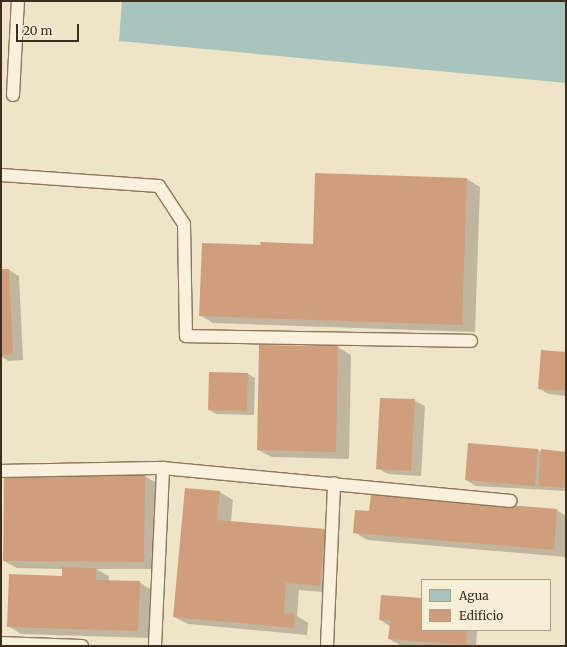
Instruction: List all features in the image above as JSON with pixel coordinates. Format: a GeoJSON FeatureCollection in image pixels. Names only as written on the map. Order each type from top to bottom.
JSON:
{"type":"FeatureCollection","features":[{"type":"Feature","properties":{"kind":"lane"},"geometry":{"type":"LineString","coordinates":[[13,95],[18,1]]}},
{"type":"Feature","properties":{"kind":"lane"},"geometry":{"type":"LineString","coordinates":[[1,175],[159,186],[184,224],[186,336],[470,341]]}},
{"type":"Feature","properties":{"kind":"lane"},"geometry":{"type":"LineString","coordinates":[[155,646],[163,468]]}},
{"type":"Feature","properties":{"kind":"lane"},"geometry":{"type":"LineString","coordinates":[[1,471],[163,468],[334,483],[510,501]]}},
{"type":"Feature","properties":{"kind":"lane"},"geometry":{"type":"LineString","coordinates":[[327,646],[334,483]]}},
{"type":"Feature","properties":{"kind":"lane"},"geometry":{"type":"LineString","coordinates":[[1,643],[82,646]]}},
{"type":"Feature","properties":{"kind":"water"},"geometry":{"type":"Polygon","coordinates":[[[122,1],[566,1],[566,83],[119,41],[122,1]]]}},
{"type":"Feature","properties":{"kind":"building"},"geometry":{"type":"Polygon","coordinates":[[[315,173],[467,178],[462,325],[199,316],[202,243],[261,245],[260,242],[313,244],[315,173]]]}},
{"type":"Feature","properties":{"kind":"building"},"geometry":{"type":"Polygon","coordinates":[[[1,269],[9,269],[13,354],[1,355],[1,269]]]}},
{"type":"Feature","properties":{"kind":"building"},"geometry":{"type":"Polygon","coordinates":[[[259,345],[338,346],[336,452],[257,450],[259,345]]]}},
{"type":"Feature","properties":{"kind":"building"},"geometry":{"type":"Polygon","coordinates":[[[541,350],[566,352],[566,391],[538,389],[541,350]]]}},
{"type":"Feature","properties":{"kind":"building"},"geometry":{"type":"Polygon","coordinates":[[[209,372],[248,373],[247,411],[208,410],[209,372]]]}},
{"type":"Feature","properties":{"kind":"building"},"geometry":{"type":"Polygon","coordinates":[[[380,398],[415,399],[411,471],[376,469],[380,398]]]}},
{"type":"Feature","properties":{"kind":"building"},"geometry":{"type":"Polygon","coordinates":[[[468,443],[538,449],[535,486],[465,480],[468,443]]]}},
{"type":"Feature","properties":{"kind":"building"},"geometry":{"type":"Polygon","coordinates":[[[541,449],[566,452],[566,488],[538,486],[541,449]]]}},
{"type":"Feature","properties":{"kind":"building"},"geometry":{"type":"Polygon","coordinates":[[[4,474],[145,475],[144,562],[3,561],[4,474]]]}},
{"type":"Feature","properties":{"kind":"building"},"geometry":{"type":"Polygon","coordinates":[[[185,488],[220,491],[217,520],[325,529],[320,586],[286,583],[284,613],[295,614],[294,628],[173,617],[185,488]]]}},
{"type":"Feature","properties":{"kind":"building"},"geometry":{"type":"Polygon","coordinates":[[[371,494],[557,509],[554,550],[353,533],[355,510],[369,511],[371,494]]]}},
{"type":"Feature","properties":{"kind":"building"},"geometry":{"type":"Polygon","coordinates":[[[62,567],[96,568],[96,580],[140,581],[138,631],[7,627],[9,574],[62,576],[62,567]]]}},
{"type":"Feature","properties":{"kind":"building"},"geometry":{"type":"Polygon","coordinates":[[[381,595],[421,598],[421,631],[467,631],[466,645],[388,639],[390,621],[379,620],[381,595]]]}}]}
